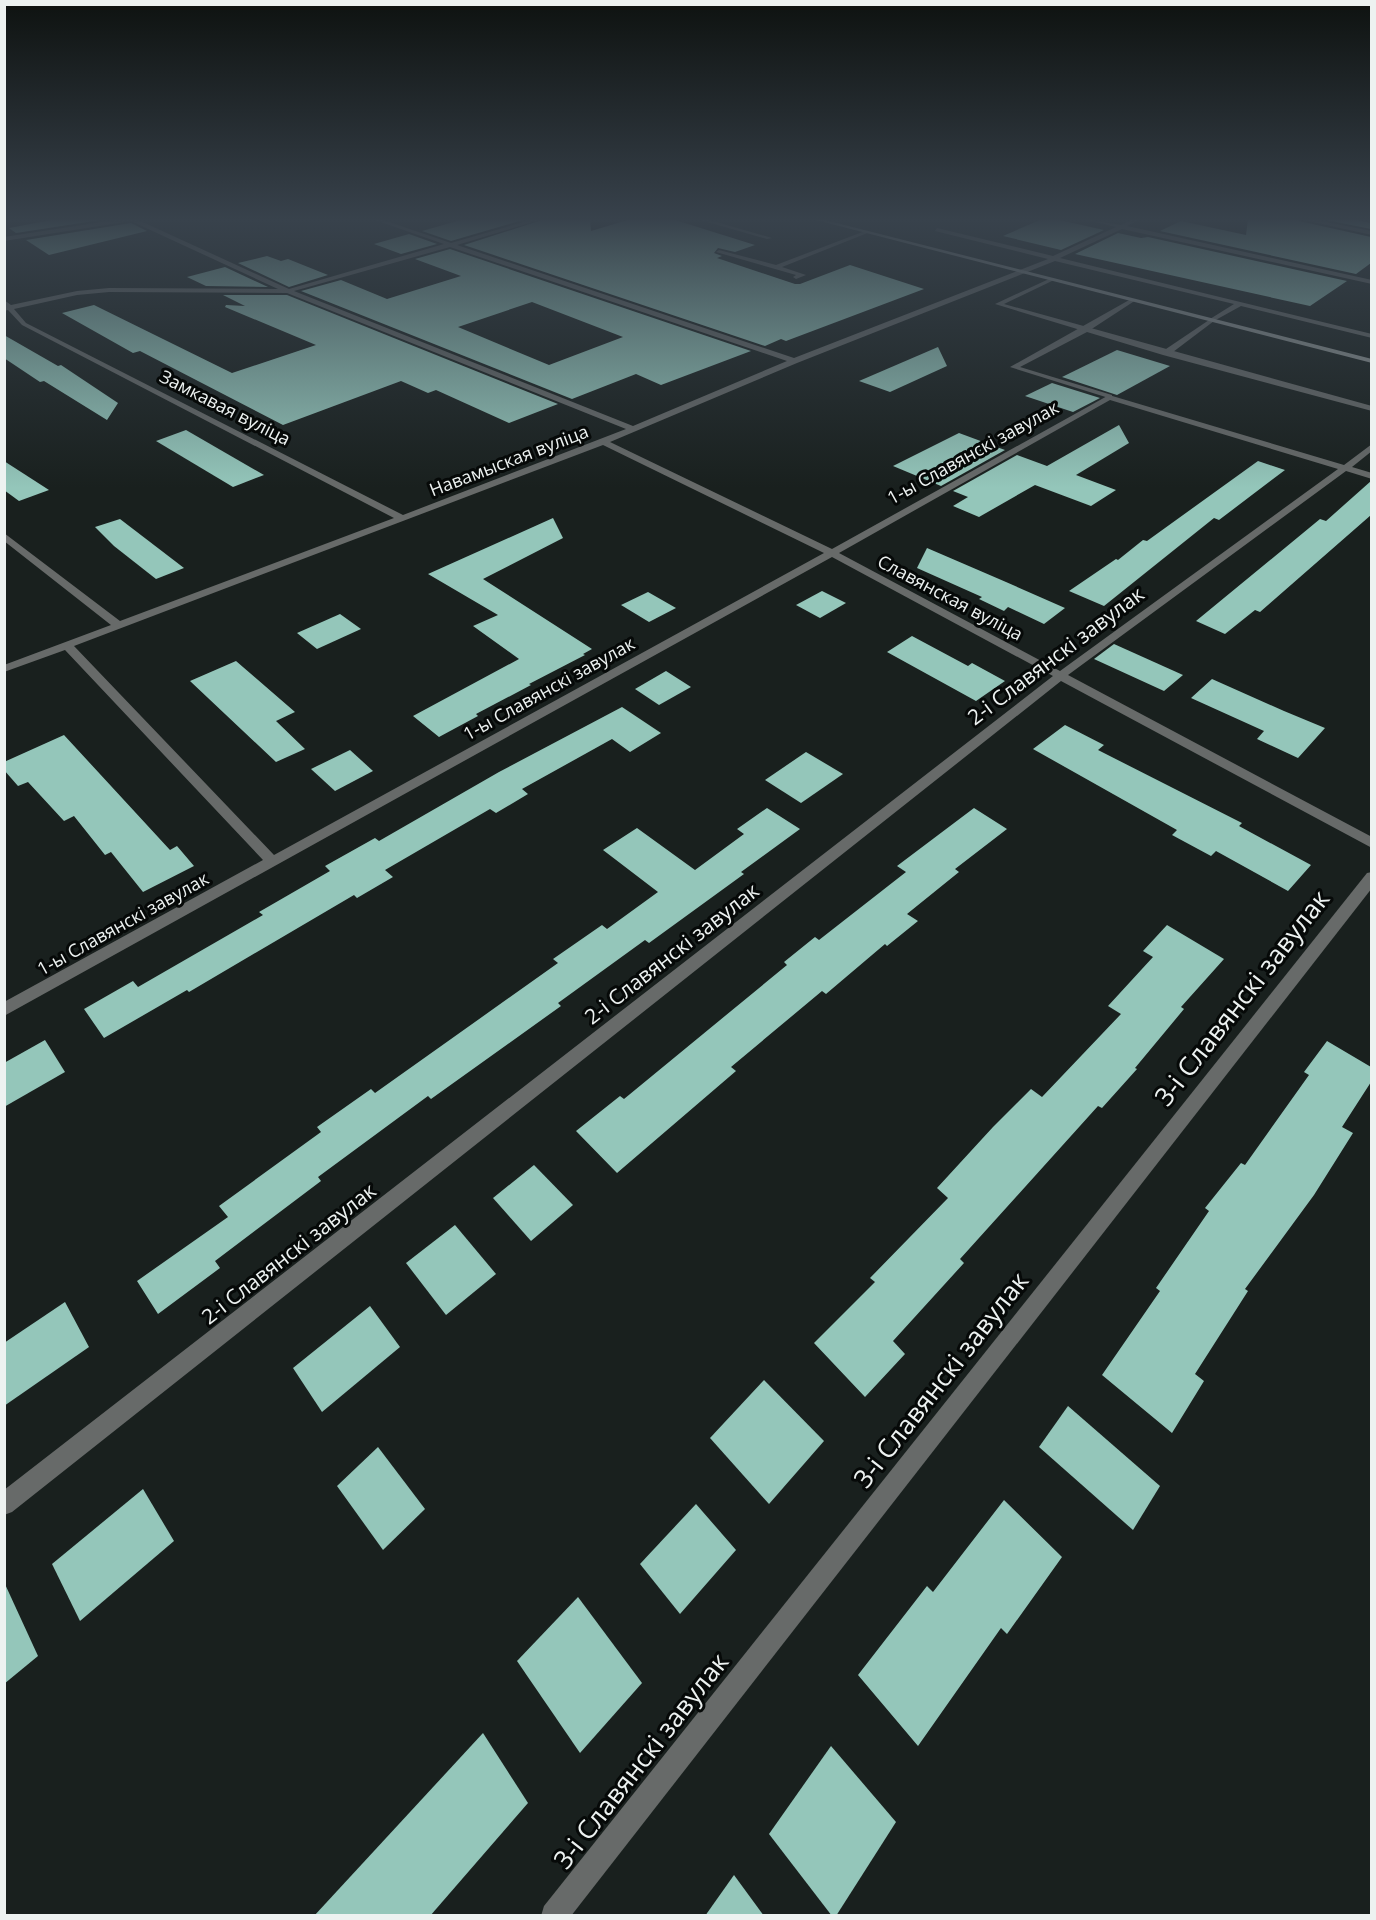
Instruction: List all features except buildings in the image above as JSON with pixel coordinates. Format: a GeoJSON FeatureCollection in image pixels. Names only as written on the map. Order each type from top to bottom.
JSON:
{"type":"FeatureCollection","features":[{"type":"Feature","properties":{"kind":"main road"},"geometry":{"type":"LineString","coordinates":[[1167,309],[1371,361]]}},
{"type":"Feature","properties":{"kind":"street","name":"Замкавая вуліца"},"geometry":{"type":"LineString","coordinates":[[9,309],[24,324],[404,519]]}},
{"type":"Feature","properties":{"kind":"street"},"geometry":{"type":"LineString","coordinates":[[332,309],[633,429]]}},
{"type":"Feature","properties":{"kind":"street"},"geometry":{"type":"LineString","coordinates":[[641,309],[794,361]]}},
{"type":"Feature","properties":{"kind":"street","name":"Навамыская вуліца"},"geometry":{"type":"LineString","coordinates":[[4,669],[603,442],[794,361],[928,309]]}},
{"type":"Feature","properties":{"kind":"street"},"geometry":{"type":"LineString","coordinates":[[1013,309],[1371,409]]}},
{"type":"Feature","properties":{"kind":"street"},"geometry":{"type":"LineString","coordinates":[[1119,309],[1014,367],[1371,476]]}},
{"type":"Feature","properties":{"kind":"street"},"geometry":{"type":"LineString","coordinates":[[1166,353],[1232,309]]}},
{"type":"Feature","properties":{"kind":"street"},"geometry":{"type":"LineString","coordinates":[[1259,309],[1371,336]]}},
{"type":"Feature","properties":{"kind":"street","name":"1-ы Славянскі завулак"},"geometry":{"type":"LineString","coordinates":[[4,1010],[832,553],[1109,397]]}},
{"type":"Feature","properties":{"kind":"street","name":"Славянская вуліца"},"geometry":{"type":"LineString","coordinates":[[603,442],[832,553],[1371,843]]}},
{"type":"Feature","properties":{"kind":"street","name":"2-і Славянскі завулак"},"geometry":{"type":"LineString","coordinates":[[4,1504],[1060,676],[1345,468],[1371,446]]}},
{"type":"Feature","properties":{"kind":"street"},"geometry":{"type":"LineString","coordinates":[[4,536],[118,625]]}},
{"type":"Feature","properties":{"kind":"street"},"geometry":{"type":"LineString","coordinates":[[67,645],[273,862]]}},
{"type":"Feature","properties":{"kind":"street","name":"3-і Славянскі завулак"},"geometry":{"type":"LineString","coordinates":[[554,1916],[1371,877]]}}]}
